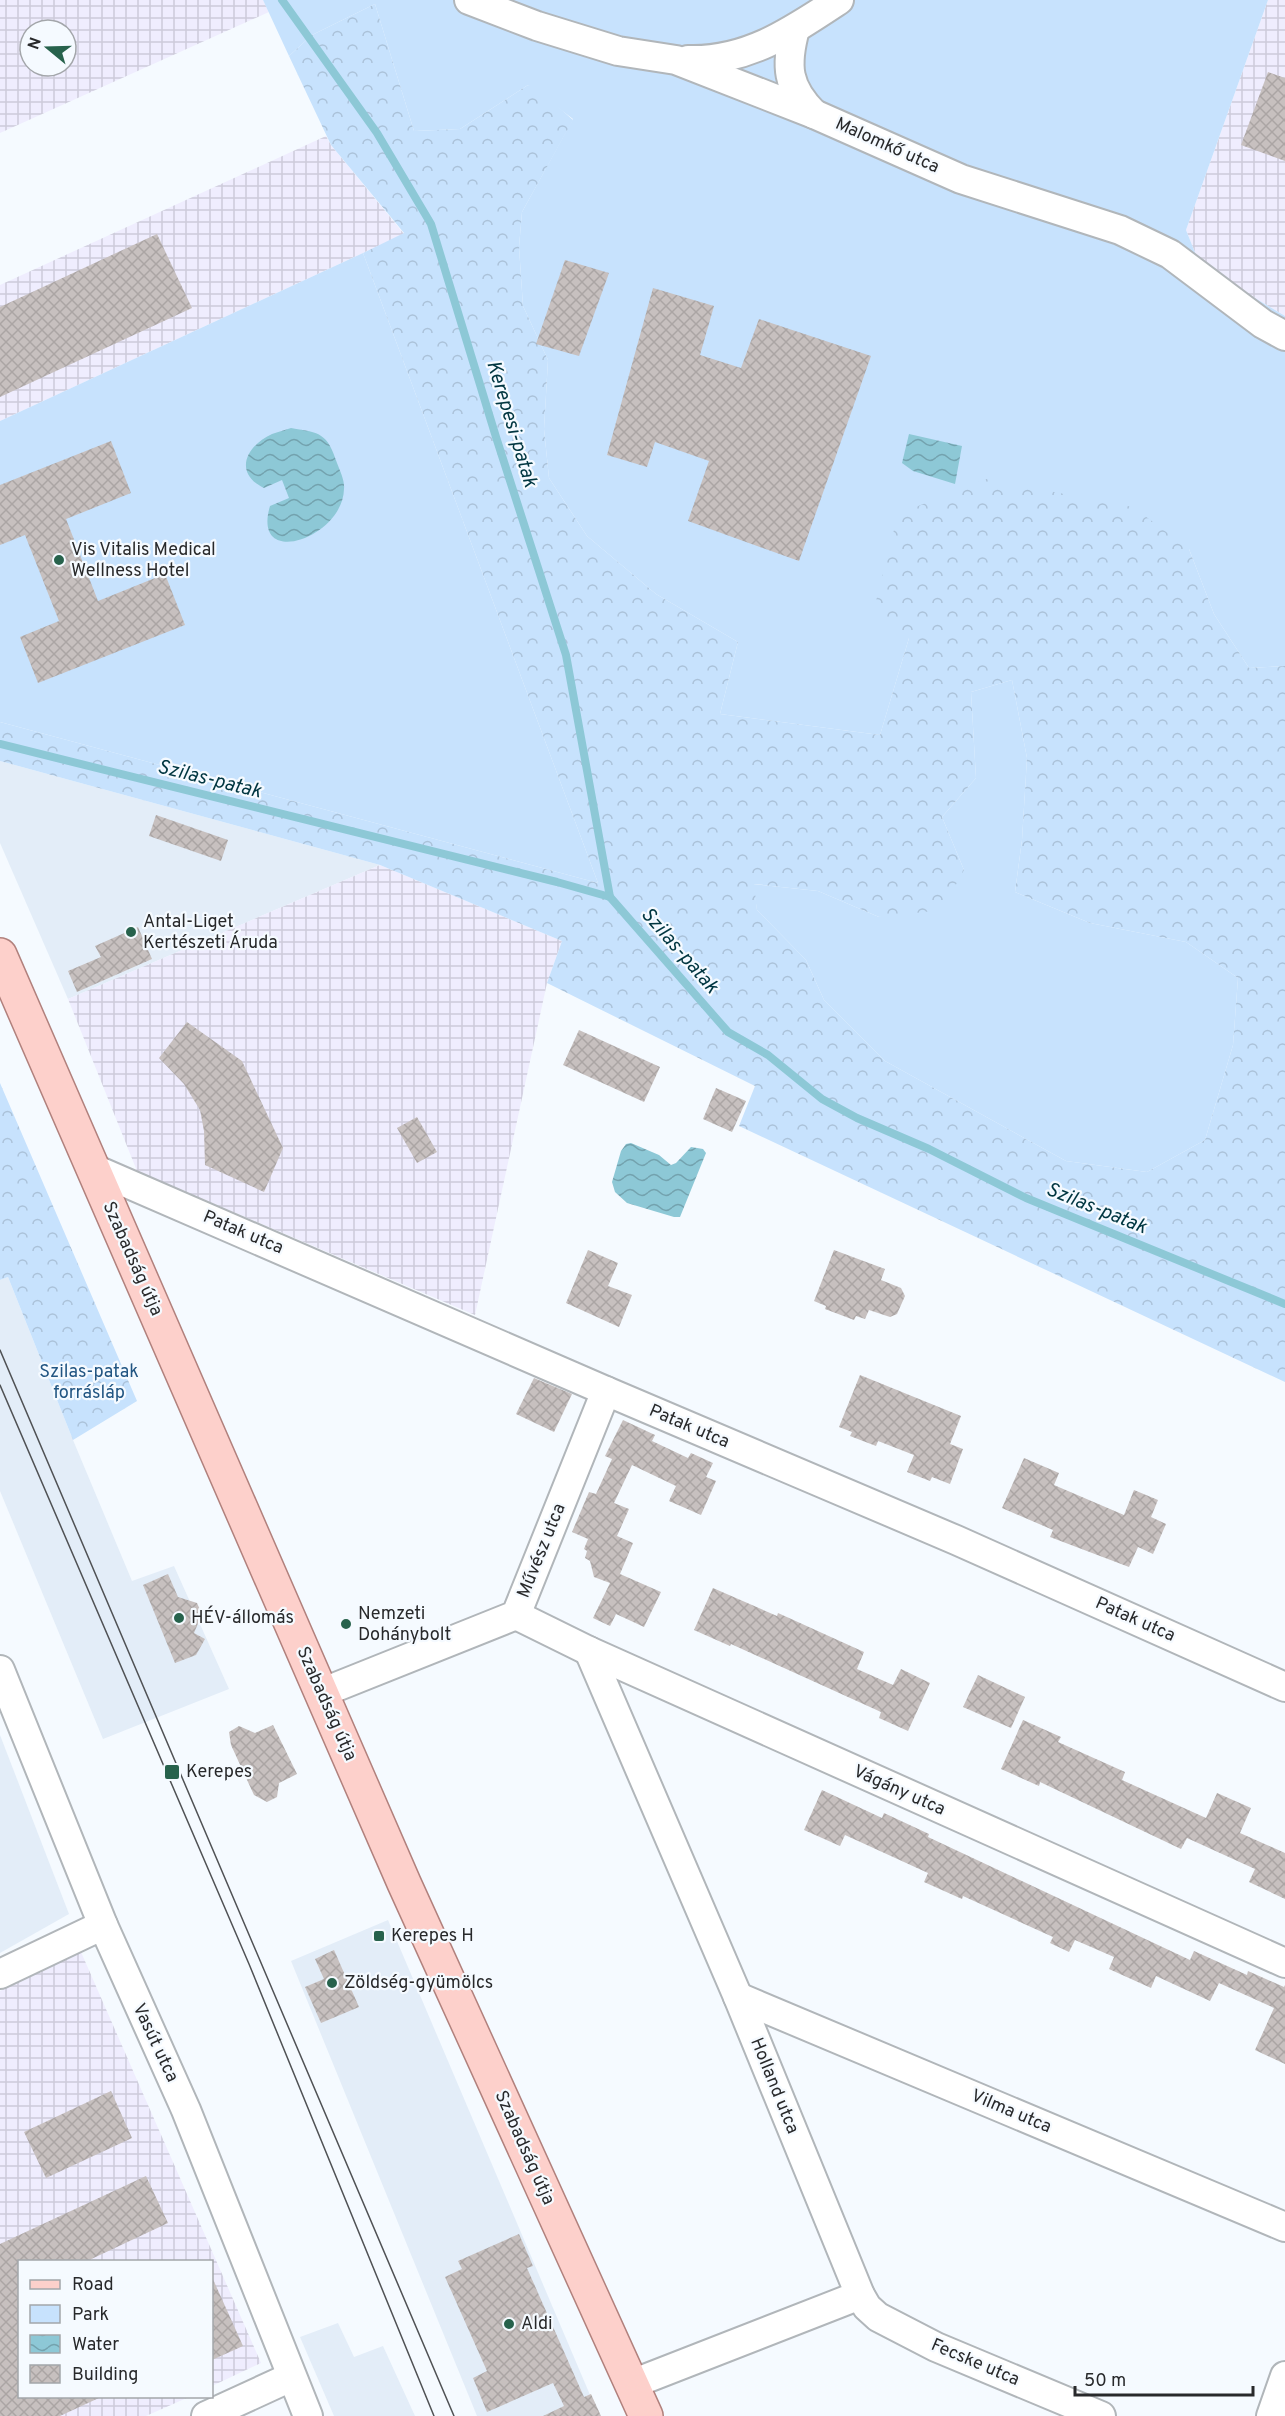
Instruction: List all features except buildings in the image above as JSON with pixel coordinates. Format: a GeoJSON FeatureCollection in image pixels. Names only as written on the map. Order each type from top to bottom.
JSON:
{"type":"FeatureCollection","features":[{"type":"Feature","properties":{"kind":"main road","name":"Szabadság útja"},"geometry":{"type":"LineString","coordinates":[[0,955],[404,1883],[646,2416]]}},
{"type":"Feature","properties":{"kind":"street","name":"Malomkő utca"},"geometry":{"type":"LineString","coordinates":[[469,0],[537,26],[618,51],[676,60],[814,114],[961,179],[1120,230],[1170,254],[1263,324],[1285,336]]}},
{"type":"Feature","properties":{"kind":"street"},"geometry":{"type":"LineString","coordinates":[[676,60],[710,61],[740,54],[770,43],[839,0]]}},
{"type":"Feature","properties":{"kind":"street"},"geometry":{"type":"LineString","coordinates":[[795,29],[789,53],[793,83],[800,100],[814,114]]}},
{"type":"Feature","properties":{"kind":"street","name":"Patak utca"},"geometry":{"type":"LineString","coordinates":[[92,1168],[956,1540],[1285,1687]]}},
{"type":"Feature","properties":{"kind":"street","name":"Művész utca"},"geometry":{"type":"LineString","coordinates":[[321,1693],[516,1615],[606,1391]]}},
{"type":"Feature","properties":{"kind":"street","name":"Vágány utca"},"geometry":{"type":"LineString","coordinates":[[516,1615],[588,1652],[1285,1963]]}},
{"type":"Feature","properties":{"kind":"street","name":"Holland utca"},"geometry":{"type":"LineString","coordinates":[[588,1652],[738,1997],[860,2295]]}},
{"type":"Feature","properties":{"kind":"street","name":"Vasút utca"},"geometry":{"type":"LineString","coordinates":[[0,1670],[103,1925],[186,2110],[308,2416]]}},
{"type":"Feature","properties":{"kind":"street"},"geometry":{"type":"LineString","coordinates":[[0,1974],[103,1925]]}},
{"type":"Feature","properties":{"kind":"street","name":"Vilma utca"},"geometry":{"type":"LineString","coordinates":[[738,1997],[1285,2227]]}},
{"type":"Feature","properties":{"kind":"street"},"geometry":{"type":"LineString","coordinates":[[632,2384],[860,2295]]}},
{"type":"Feature","properties":{"kind":"street","name":"Fecske utca"},"geometry":{"type":"LineString","coordinates":[[860,2295],[867,2307],[878,2317],[936,2347],[1101,2416]]}},
{"type":"Feature","properties":{"kind":"street"},"geometry":{"type":"LineString","coordinates":[[1271,2416],[1285,2376]]}},
{"type":"Feature","properties":{"kind":"street"},"geometry":{"type":"LineString","coordinates":[[206,2416],[291,2377]]}},
{"type":"Feature","properties":{"kind":"shaded area"},"geometry":{"type":"Polygon","coordinates":[[[0,0],[263,0],[269,12],[0,133],[0,0]]]}},
{"type":"Feature","properties":{"kind":"shaded area"},"geometry":{"type":"Polygon","coordinates":[[[1268,0],[1285,0],[1285,316],[1200,265],[1186,230],[1268,0]]]}},
{"type":"Feature","properties":{"kind":"shaded area"},"geometry":{"type":"Polygon","coordinates":[[[326,136],[404,234],[0,421],[0,285],[326,136]]]}},
{"type":"Feature","properties":{"kind":"shaded area","name":"Antal-Liget Kertészeti Áruda"},"geometry":{"type":"Polygon","coordinates":[[[0,761],[380,865],[68,999],[0,843],[0,761]]]}},
{"type":"Feature","properties":{"kind":"shaded area"},"geometry":{"type":"Polygon","coordinates":[[[380,865],[562,941],[547,983],[475,1315],[137,1171],[68,999],[380,865]]]}},
{"type":"Feature","properties":{"kind":"shaded area"},"geometry":{"type":"Polygon","coordinates":[[[8,1277],[132,1581],[174,1566],[229,1689],[103,1739],[0,1491],[0,1280],[8,1277]]]}},
{"type":"Feature","properties":{"kind":"shaded area"},"geometry":{"type":"Polygon","coordinates":[[[0,1735],[69,1914],[0,1953],[0,1735]]]}},
{"type":"Feature","properties":{"kind":"shaded area"},"geometry":{"type":"Polygon","coordinates":[[[388,1920],[599,2416],[477,2416],[291,1961],[388,1920]]]}},
{"type":"Feature","properties":{"kind":"shaded area"},"geometry":{"type":"Polygon","coordinates":[[[81,1952],[261,2363],[213,2386],[213,2260],[18,2260],[18,2398],[187,2398],[146,2416],[0,2416],[0,1991],[81,1952]]]}},
{"type":"Feature","properties":{"kind":"shaded area"},"geometry":{"type":"Polygon","coordinates":[[[338,2323],[354,2357],[383,2346],[415,2416],[334,2416],[300,2337],[338,2323]]]}},
{"type":"Feature","properties":{"kind":"green space"},"geometry":{"type":"Polygon","coordinates":[[[263,0],[1268,0],[1186,230],[1200,265],[1285,316],[1285,666],[1249,668],[1214,614],[1189,549],[909,638],[880,735],[720,714],[738,642],[656,594],[587,536],[549,478],[544,429],[548,360],[523,306],[519,247],[522,212],[573,119],[528,85],[460,129],[414,131],[375,4],[312,35],[289,56],[263,0]]]}},
{"type":"Feature","properties":{"kind":"green space"},"geometry":{"type":"Polygon","coordinates":[[[375,4],[414,131],[460,129],[528,85],[538,89],[573,120],[522,212],[519,247],[523,306],[548,360],[544,429],[549,478],[587,536],[656,594],[738,642],[720,714],[880,735],[909,638],[873,613],[898,514],[986,479],[1133,507],[1189,549],[1214,614],[1249,668],[1285,666],[1285,1382],[739,1126],[755,1086],[547,983],[562,941],[380,865],[0,761],[0,722],[598,883],[363,253],[404,233],[331,145],[289,56],[312,35],[375,4]],[[1012,680],[971,692],[976,778],[942,817],[964,870],[942,910],[879,917],[818,891],[754,884],[757,910],[806,960],[824,1000],[885,1061],[1066,1161],[1147,1172],[1205,1140],[1233,1045],[1238,978],[1186,942],[1090,923],[1015,892],[1022,840],[1027,758],[1012,680]]]}},
{"type":"Feature","properties":{"kind":"green space"},"geometry":{"type":"Polygon","coordinates":[[[363,253],[598,883],[0,722],[0,421],[363,253]]]}},
{"type":"Feature","properties":{"kind":"green space"},"geometry":{"type":"Polygon","coordinates":[[[1012,680],[1027,758],[1022,840],[1015,892],[1090,923],[1186,942],[1238,978],[1233,1045],[1205,1140],[1147,1172],[1066,1161],[885,1061],[824,1000],[806,960],[757,910],[753,884],[818,891],[879,917],[964,870],[942,817],[976,778],[971,692],[1012,680]]]}},
{"type":"Feature","properties":{"kind":"green space","name":"Szilas-patak forrásláp"},"geometry":{"type":"Polygon","coordinates":[[[0,1083],[137,1401],[73,1440],[8,1277],[0,1280],[0,1083]]]}},
{"type":"Feature","properties":{"kind":"water"},"geometry":{"type":"Polygon","coordinates":[[[291,428],[316,433],[326,440],[341,473],[344,489],[340,506],[329,521],[315,533],[300,540],[285,542],[273,537],[268,526],[270,506],[289,498],[282,480],[264,488],[254,482],[246,467],[250,452],[255,445],[272,434],[291,428]]]}},
{"type":"Feature","properties":{"kind":"water"},"geometry":{"type":"Polygon","coordinates":[[[909,434],[962,446],[955,484],[913,471],[902,463],[909,434]]]}},
{"type":"Feature","properties":{"kind":"water"},"geometry":{"type":"Polygon","coordinates":[[[631,1143],[659,1155],[671,1165],[676,1163],[691,1147],[703,1149],[706,1153],[680,1217],[627,1203],[615,1192],[612,1182],[621,1151],[626,1144],[631,1143]]]}},
{"type":"Feature","properties":{"kind":"waterway","name":"Kerepesi-patak"},"geometry":{"type":"LineString","coordinates":[[282,0],[377,133],[431,224],[566,655],[610,897]]}},
{"type":"Feature","properties":{"kind":"waterway","name":"Szilas-patak"},"geometry":{"type":"LineString","coordinates":[[0,744],[610,897],[728,1032],[768,1055],[822,1099],[857,1118],[929,1149],[1026,1198],[1285,1304]]}},
{"type":"Feature","properties":{"kind":"tram line"},"geometry":{"type":"LineString","coordinates":[[0,1350],[454,2416]]}},
{"type":"Feature","properties":{"kind":"tram line"},"geometry":{"type":"LineString","coordinates":[[0,1385],[249,1964],[434,2416]]}},
{"type":"Feature","properties":{"kind":"place","name":"Vis Vitalis Medical Wellness Hotel"},"geometry":{"type":"Point","coordinates":[59,560]}},
{"type":"Feature","properties":{"kind":"place","name":"Antal-Liget Kertészeti Áruda"},"geometry":{"type":"Point","coordinates":[131,932]}},
{"type":"Feature","properties":{"kind":"place","name":"HÉV-állomás"},"geometry":{"type":"Point","coordinates":[179,1618]}},
{"type":"Feature","properties":{"kind":"place","name":"Nemzeti Dohánybolt"},"geometry":{"type":"Point","coordinates":[346,1624]}},
{"type":"Feature","properties":{"kind":"place","name":"Kerepes"},"geometry":{"type":"Point","coordinates":[172,1772]}},
{"type":"Feature","properties":{"kind":"place","name":"Kerepes H"},"geometry":{"type":"Point","coordinates":[379,1936]}},
{"type":"Feature","properties":{"kind":"place","name":"Zöldség-gyümölcs"},"geometry":{"type":"Point","coordinates":[332,1983]}},
{"type":"Feature","properties":{"kind":"place","name":"Aldi"},"geometry":{"type":"Point","coordinates":[509,2324]}}]}
